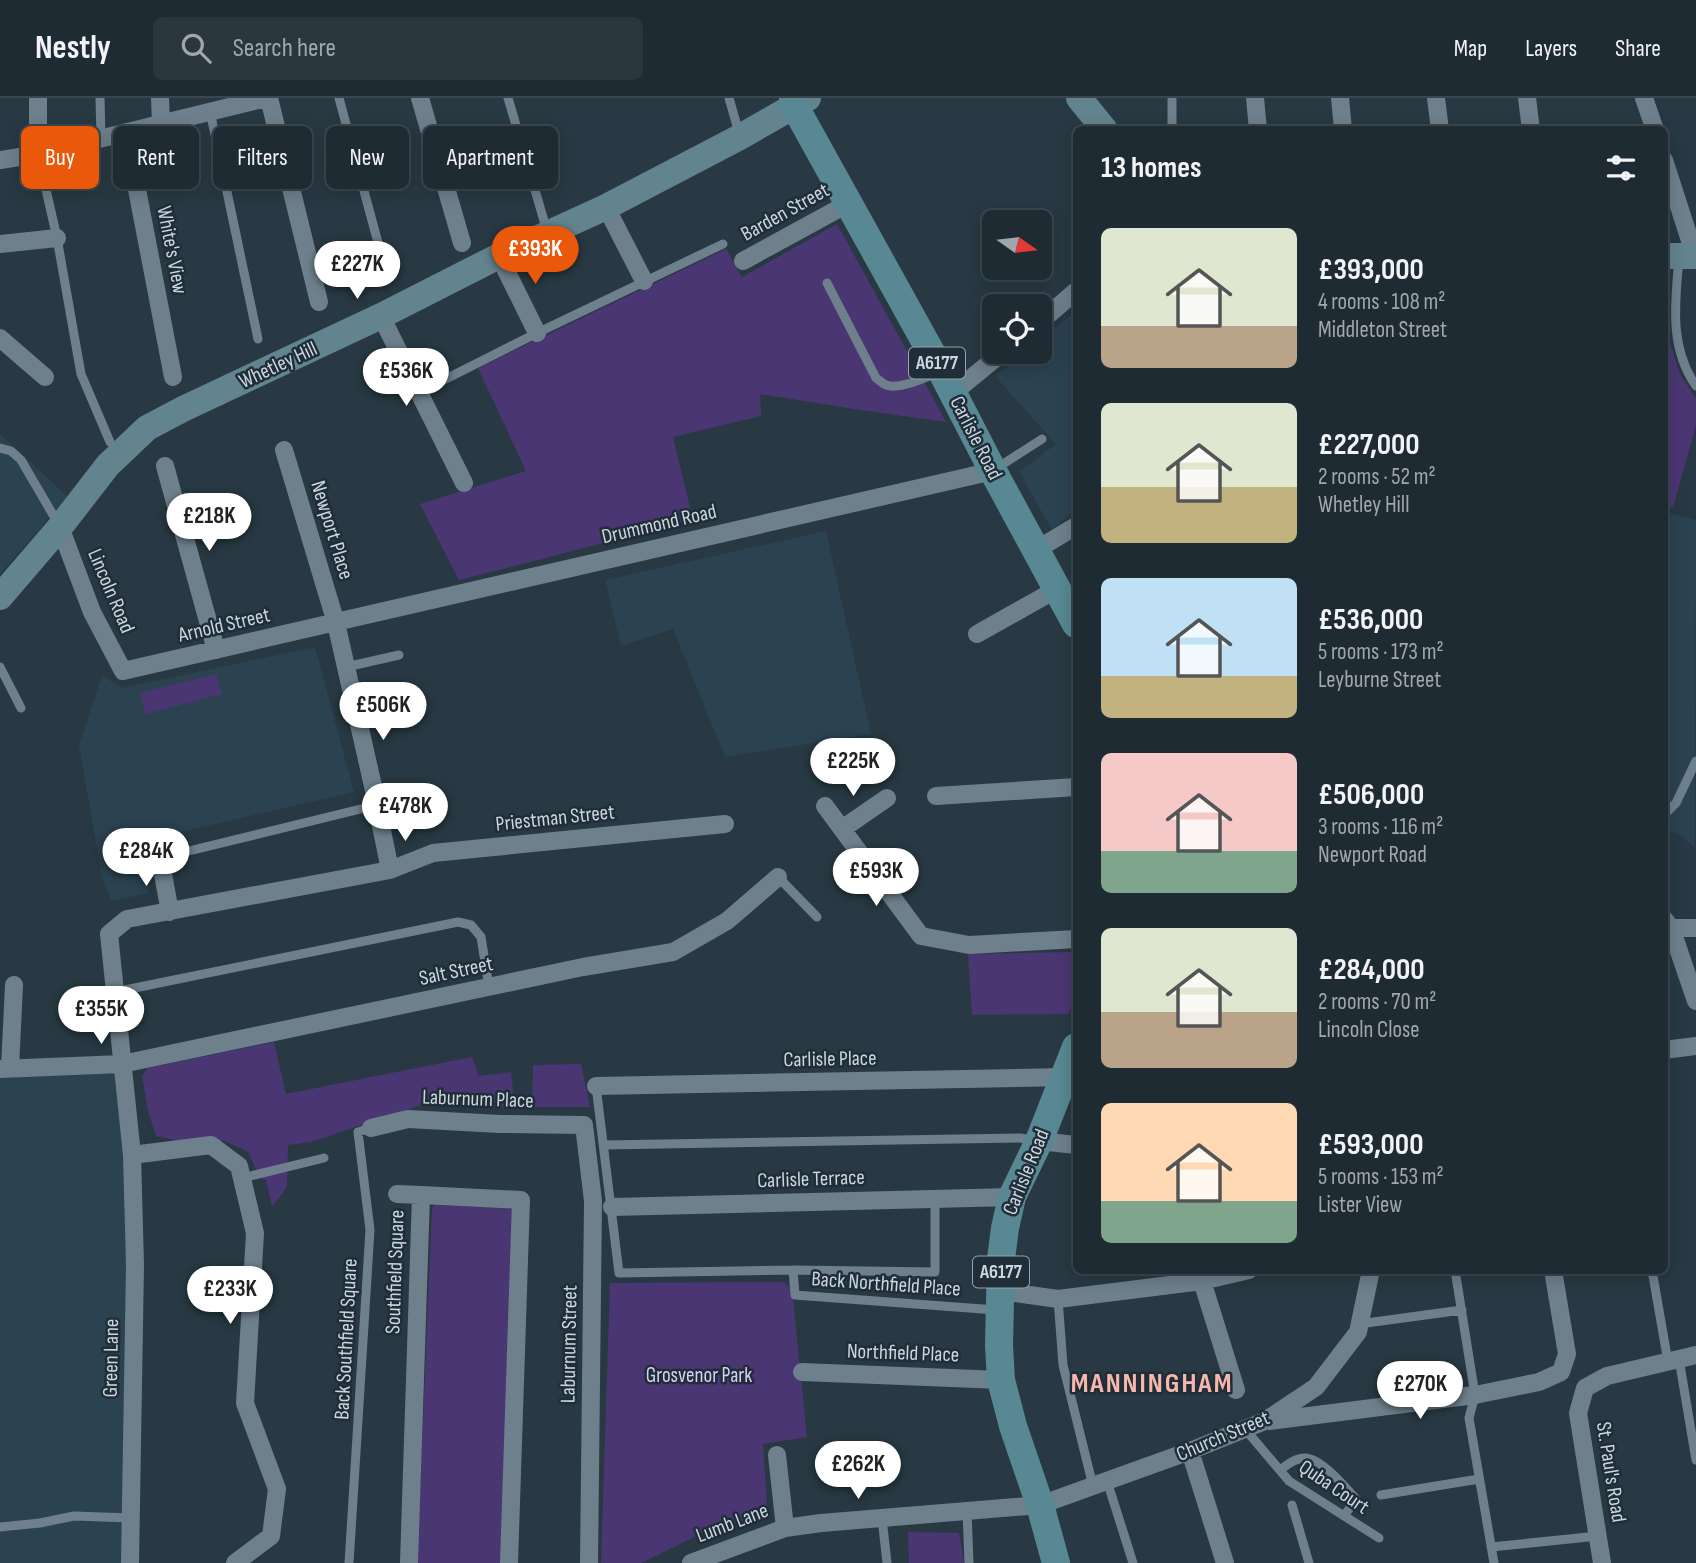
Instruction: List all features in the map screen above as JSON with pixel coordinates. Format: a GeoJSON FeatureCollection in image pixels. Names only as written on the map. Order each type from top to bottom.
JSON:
{"type":"FeatureCollection","features":[{"type":"Feature","properties":{"kind":"main road","name":"Whetley Hill"},"geometry":{"type":"LineString","coordinates":[[0,597],[60,527],[108,465],[147,428],[381,316],[499,256],[606,207],[740,136],[798,100]]}},
{"type":"Feature","properties":{"kind":"main road","name":"Carlisle Road"},"geometry":{"type":"LineString","coordinates":[[798,100],[849,204],[1073,618]]}},
{"type":"Feature","properties":{"kind":"main road"},"geometry":{"type":"LineString","coordinates":[[1085,102],[1102,126]]}},
{"type":"Feature","properties":{"kind":"main road","name":"Carlisle Road"},"geometry":{"type":"LineString","coordinates":[[1040,1505],[1013,1426],[1001,1380],[1001,1259],[1012,1197],[1039,1141],[1073,1057]]}},
{"type":"Feature","properties":{"kind":"main road","name":"A6177"},"geometry":{"type":"LineString","coordinates":[[1040,1505],[1056,1563]]}},
{"type":"Feature","properties":{"kind":"street"},"geometry":{"type":"LineString","coordinates":[[38,98],[38,126]]}},
{"type":"Feature","properties":{"kind":"street"},"geometry":{"type":"LineString","coordinates":[[160,98],[161,124]]}},
{"type":"Feature","properties":{"kind":"street"},"geometry":{"type":"LineString","coordinates":[[152,126],[268,98],[319,302]]}},
{"type":"Feature","properties":{"kind":"street"},"geometry":{"type":"LineString","coordinates":[[420,98],[462,243]]}},
{"type":"Feature","properties":{"kind":"street"},"geometry":{"type":"LineString","coordinates":[[1255,98],[1258,126]]}},
{"type":"Feature","properties":{"kind":"street"},"geometry":{"type":"LineString","coordinates":[[1340,98],[1343,126]]}},
{"type":"Feature","properties":{"kind":"street"},"geometry":{"type":"LineString","coordinates":[[1436,98],[1440,126]]}},
{"type":"Feature","properties":{"kind":"street"},"geometry":{"type":"LineString","coordinates":[[1527,98],[1530,126]]}},
{"type":"Feature","properties":{"kind":"street"},"geometry":{"type":"LineString","coordinates":[[1644,98],[1654,126]]}},
{"type":"Feature","properties":{"kind":"street"},"geometry":{"type":"LineString","coordinates":[[99,139],[113,135]]}},
{"type":"Feature","properties":{"kind":"street"},"geometry":{"type":"LineString","coordinates":[[0,160],[21,157]]}},
{"type":"Feature","properties":{"kind":"street"},"geometry":{"type":"LineString","coordinates":[[1668,179],[1684,256]]}},
{"type":"Feature","properties":{"kind":"street","name":"White's View"},"geometry":{"type":"LineString","coordinates":[[137,189],[173,377]]}},
{"type":"Feature","properties":{"kind":"street","name":"Barden Street"},"geometry":{"type":"LineString","coordinates":[[743,261],[849,204]]}},
{"type":"Feature","properties":{"kind":"street"},"geometry":{"type":"LineString","coordinates":[[606,207],[644,281]]}},
{"type":"Feature","properties":{"kind":"street"},"geometry":{"type":"LineString","coordinates":[[0,244],[57,238]]}},
{"type":"Feature","properties":{"kind":"street"},"geometry":{"type":"LineString","coordinates":[[499,256],[537,333]]}},
{"type":"Feature","properties":{"kind":"street"},"geometry":{"type":"LineString","coordinates":[[1052,312],[1073,294]]}},
{"type":"Feature","properties":{"kind":"street"},"geometry":{"type":"LineString","coordinates":[[381,316],[464,483]]}},
{"type":"Feature","properties":{"kind":"street"},"geometry":{"type":"LineString","coordinates":[[0,338],[45,377]]}},
{"type":"Feature","properties":{"kind":"street"},"geometry":{"type":"LineString","coordinates":[[947,382],[982,363]]}},
{"type":"Feature","properties":{"kind":"street","name":"Newport Place"},"geometry":{"type":"LineString","coordinates":[[284,450],[336,623],[390,870]]}},
{"type":"Feature","properties":{"kind":"street"},"geometry":{"type":"LineString","coordinates":[[165,466],[216,650]]}},
{"type":"Feature","properties":{"kind":"street","name":"Drummond Road"},"geometry":{"type":"LineString","coordinates":[[336,623],[993,471]]}},
{"type":"Feature","properties":{"kind":"street","name":"Lincoln Road"},"geometry":{"type":"LineString","coordinates":[[60,527],[92,612],[123,671]]}},
{"type":"Feature","properties":{"kind":"street"},"geometry":{"type":"LineString","coordinates":[[1036,550],[1073,528]]}},
{"type":"Feature","properties":{"kind":"street"},"geometry":{"type":"LineString","coordinates":[[977,634],[1057,589]]}},
{"type":"Feature","properties":{"kind":"street","name":"Arnold Street"},"geometry":{"type":"LineString","coordinates":[[123,671],[336,623]]}},
{"type":"Feature","properties":{"kind":"street"},"geometry":{"type":"LineString","coordinates":[[936,796],[1073,787]]}},
{"type":"Feature","properties":{"kind":"street"},"geometry":{"type":"LineString","coordinates":[[842,829],[887,798]]}},
{"type":"Feature","properties":{"kind":"street"},"geometry":{"type":"LineString","coordinates":[[825,806],[920,936],[969,945],[1073,939]]}},
{"type":"Feature","properties":{"kind":"street","name":"Priestman Street"},"geometry":{"type":"LineString","coordinates":[[109,934],[127,919],[390,870],[433,853],[725,824]]}},
{"type":"Feature","properties":{"kind":"street"},"geometry":{"type":"LineString","coordinates":[[160,858],[170,912]]}},
{"type":"Feature","properties":{"kind":"street","name":"Salt Street"},"geometry":{"type":"LineString","coordinates":[[5,1068],[122,1064],[583,967],[673,953],[727,921],[778,877]]}},
{"type":"Feature","properties":{"kind":"street"},"geometry":{"type":"LineString","coordinates":[[1696,928],[1668,924],[1696,1002]]}},
{"type":"Feature","properties":{"kind":"street","name":"Green Lane"},"geometry":{"type":"LineString","coordinates":[[109,934],[132,1155],[135,1265],[130,1563]]}},
{"type":"Feature","properties":{"kind":"street"},"geometry":{"type":"LineString","coordinates":[[5,1068],[14,985]]}},
{"type":"Feature","properties":{"kind":"street"},"geometry":{"type":"LineString","coordinates":[[1668,1050],[1696,1046]]}},
{"type":"Feature","properties":{"kind":"street","name":"Carlisle Place"},"geometry":{"type":"LineString","coordinates":[[596,1086],[1064,1077]]}},
{"type":"Feature","properties":{"kind":"street","name":"Laburnum Place"},"geometry":{"type":"LineString","coordinates":[[371,1128],[408,1119],[584,1125]]}},
{"type":"Feature","properties":{"kind":"street","name":"Laburnum Street"},"geometry":{"type":"LineString","coordinates":[[584,1125],[593,1201],[589,1563]]}},
{"type":"Feature","properties":{"kind":"street"},"geometry":{"type":"LineString","coordinates":[[1039,1141],[1073,1145]]}},
{"type":"Feature","properties":{"kind":"street"},"geometry":{"type":"LineString","coordinates":[[132,1155],[211,1145],[239,1166],[255,1233],[244,1403],[277,1489],[271,1536],[235,1563]]}},
{"type":"Feature","properties":{"kind":"street"},"geometry":{"type":"LineString","coordinates":[[397,1194],[421,1195]]}},
{"type":"Feature","properties":{"kind":"street","name":"Southfield Square"},"geometry":{"type":"LineString","coordinates":[[409,1563],[421,1195],[521,1200],[509,1563]]}},
{"type":"Feature","properties":{"kind":"street","name":"Carlisle Terrace"},"geometry":{"type":"LineString","coordinates":[[612,1208],[1012,1197]]}},
{"type":"Feature","properties":{"kind":"street"},"geometry":{"type":"LineString","coordinates":[[1000,1301],[1058,1299],[1230,1274]]}},
{"type":"Feature","properties":{"kind":"street","name":"Church Street"},"geometry":{"type":"LineString","coordinates":[[1040,1505],[1265,1421],[1316,1387],[1357,1332],[1370,1274]]}},
{"type":"Feature","properties":{"kind":"street"},"geometry":{"type":"LineString","coordinates":[[1265,1421],[1475,1395],[1539,1382],[1561,1372],[1567,1354],[1554,1274]]}},
{"type":"Feature","properties":{"kind":"street"},"geometry":{"type":"LineString","coordinates":[[1202,1280],[1236,1390]]}},
{"type":"Feature","properties":{"kind":"street","name":"St. Paul's Road"},"geometry":{"type":"LineString","coordinates":[[1602,1563],[1578,1413],[1585,1388],[1607,1376],[1681,1359]]}},
{"type":"Feature","properties":{"kind":"street","name":"Northfield Place"},"geometry":{"type":"LineString","coordinates":[[802,1372],[1001,1380]]}},
{"type":"Feature","properties":{"kind":"street"},"geometry":{"type":"LineString","coordinates":[[1190,1451],[1225,1563]]}},
{"type":"Feature","properties":{"kind":"street"},"geometry":{"type":"LineString","coordinates":[[777,1455],[785,1528]]}},
{"type":"Feature","properties":{"kind":"street","name":"Lumb Lane"},"geometry":{"type":"LineString","coordinates":[[691,1563],[785,1528],[1040,1505]]}},
{"type":"Feature","properties":{"kind":"lane"},"geometry":{"type":"LineString","coordinates":[[100,98],[102,138]]}},
{"type":"Feature","properties":{"kind":"lane"},"geometry":{"type":"LineString","coordinates":[[340,98],[384,264]]}},
{"type":"Feature","properties":{"kind":"lane"},"geometry":{"type":"LineString","coordinates":[[508,98],[548,234]]}},
{"type":"Feature","properties":{"kind":"lane"},"geometry":{"type":"LineString","coordinates":[[729,98],[740,136]]}},
{"type":"Feature","properties":{"kind":"lane"},"geometry":{"type":"LineString","coordinates":[[1172,98],[1172,126]]}},
{"type":"Feature","properties":{"kind":"lane"},"geometry":{"type":"LineString","coordinates":[[210,111],[258,339]]}},
{"type":"Feature","properties":{"kind":"lane"},"geometry":{"type":"LineString","coordinates":[[46,189],[81,374],[110,442]]}},
{"type":"Feature","properties":{"kind":"lane"},"geometry":{"type":"LineString","coordinates":[[420,392],[723,244]]}},
{"type":"Feature","properties":{"kind":"lane"},"geometry":{"type":"LineString","coordinates":[[1684,256],[1674,309],[1679,345],[1688,374],[1696,386]]}},
{"type":"Feature","properties":{"kind":"lane"},"geometry":{"type":"LineString","coordinates":[[827,283],[876,378],[887,385],[895,386],[947,382]]}},
{"type":"Feature","properties":{"kind":"lane"},"geometry":{"type":"LineString","coordinates":[[993,471],[1042,439]]}},
{"type":"Feature","properties":{"kind":"lane"},"geometry":{"type":"LineString","coordinates":[[0,448],[21,460],[60,527]]}},
{"type":"Feature","properties":{"kind":"lane"},"geometry":{"type":"LineString","coordinates":[[346,667],[399,656]]}},
{"type":"Feature","properties":{"kind":"lane"},"geometry":{"type":"LineString","coordinates":[[0,667],[21,708]]}},
{"type":"Feature","properties":{"kind":"lane"},"geometry":{"type":"LineString","coordinates":[[1668,811],[1676,803],[1696,761]]}},
{"type":"Feature","properties":{"kind":"lane"},"geometry":{"type":"LineString","coordinates":[[160,858],[377,805]]}},
{"type":"Feature","properties":{"kind":"lane"},"geometry":{"type":"LineString","coordinates":[[778,877],[817,917]]}},
{"type":"Feature","properties":{"kind":"lane"},"geometry":{"type":"LineString","coordinates":[[115,992],[458,922],[471,925],[481,937],[489,987]]}},
{"type":"Feature","properties":{"kind":"lane"},"geometry":{"type":"LineString","coordinates":[[596,1086],[620,1273],[793,1270],[935,1272],[935,1198]]}},
{"type":"Feature","properties":{"kind":"lane","name":"Back Southfield Square"},"geometry":{"type":"LineString","coordinates":[[349,1563],[370,1230],[358,1132],[371,1128]]}},
{"type":"Feature","properties":{"kind":"lane"},"geometry":{"type":"LineString","coordinates":[[604,1145],[1020,1138],[1039,1141]]}},
{"type":"Feature","properties":{"kind":"lane"},"geometry":{"type":"LineString","coordinates":[[242,1178],[324,1158]]}},
{"type":"Feature","properties":{"kind":"lane","name":"Back Northfield Place"},"geometry":{"type":"LineString","coordinates":[[793,1270],[795,1295],[1000,1301]]}},
{"type":"Feature","properties":{"kind":"lane"},"geometry":{"type":"LineString","coordinates":[[1456,1274],[1475,1395],[1469,1418],[1494,1563]]}},
{"type":"Feature","properties":{"kind":"lane"},"geometry":{"type":"LineString","coordinates":[[1653,1274],[1681,1359],[1696,1460]]}},
{"type":"Feature","properties":{"kind":"lane"},"geometry":{"type":"LineString","coordinates":[[1058,1299],[1063,1365],[1100,1484],[1133,1563]]}},
{"type":"Feature","properties":{"kind":"lane"},"geometry":{"type":"LineString","coordinates":[[1359,1324],[1462,1310]]}},
{"type":"Feature","properties":{"kind":"lane","name":"Quba Court"},"geometry":{"type":"LineString","coordinates":[[1245,1429],[1289,1481],[1379,1538]]}},
{"type":"Feature","properties":{"kind":"lane"},"geometry":{"type":"LineString","coordinates":[[1280,1470],[1301,1458],[1317,1461],[1356,1499],[1344,1516]]}},
{"type":"Feature","properties":{"kind":"lane"},"geometry":{"type":"LineString","coordinates":[[1381,1495],[1479,1479]]}},
{"type":"Feature","properties":{"kind":"lane"},"geometry":{"type":"LineString","coordinates":[[1292,1505],[1309,1563]]}},
{"type":"Feature","properties":{"kind":"lane"},"geometry":{"type":"LineString","coordinates":[[967,1511],[969,1563]]}},
{"type":"Feature","properties":{"kind":"lane"},"geometry":{"type":"LineString","coordinates":[[0,1527],[74,1516],[131,1518]]}},
{"type":"Feature","properties":{"kind":"lane"},"geometry":{"type":"LineString","coordinates":[[882,1518],[887,1563]]}},
{"type":"Feature","properties":{"kind":"lane"},"geometry":{"type":"LineString","coordinates":[[1491,1547],[1598,1536]]}},
{"type":"Feature","properties":{"kind":"shaded area"},"geometry":{"type":"Polygon","coordinates":[[[1073,313],[1073,512],[1052,530],[1019,472],[1056,444],[995,376],[1010,364],[1052,364],[1052,330],[1073,313]]]}},
{"type":"Feature","properties":{"kind":"shaded area"},"geometry":{"type":"Polygon","coordinates":[[[0,434],[68,497],[0,574],[0,434]]]}},
{"type":"Feature","properties":{"kind":"shaded area"},"geometry":{"type":"Polygon","coordinates":[[[1668,513],[1696,520],[1695,848],[1680,835],[1670,831],[1668,513]]]}},
{"type":"Feature","properties":{"kind":"shaded area"},"geometry":{"type":"Polygon","coordinates":[[[826,531],[871,734],[725,757],[673,629],[621,646],[605,580],[826,531]]]}},
{"type":"Feature","properties":{"kind":"shaded area"},"geometry":{"type":"Polygon","coordinates":[[[315,647],[354,792],[141,841],[149,893],[111,901],[102,876],[79,746],[102,675],[121,688],[315,647]]]}},
{"type":"Feature","properties":{"kind":"shaded area"},"geometry":{"type":"Polygon","coordinates":[[[115,1070],[124,1157],[128,1319],[124,1563],[0,1563],[0,1072],[115,1070]]]}},
{"type":"Feature","properties":{"kind":"green space"},"geometry":{"type":"Polygon","coordinates":[[[837,224],[946,422],[760,394],[761,416],[673,437],[693,520],[459,580],[420,504],[526,471],[478,368],[726,249],[742,277],[837,224]]]}},
{"type":"Feature","properties":{"kind":"green space"},"geometry":{"type":"Polygon","coordinates":[[[1668,323],[1671,346],[1680,374],[1696,399],[1696,425],[1673,508],[1668,507],[1668,323]]]}},
{"type":"Feature","properties":{"kind":"green space"},"geometry":{"type":"Polygon","coordinates":[[[216,674],[222,694],[145,714],[140,693],[216,674]]]}},
{"type":"Feature","properties":{"kind":"green space"},"geometry":{"type":"Polygon","coordinates":[[[1073,952],[1073,1006],[1068,1014],[972,1015],[968,954],[1073,952]]]}},
{"type":"Feature","properties":{"kind":"green space"},"geometry":{"type":"Polygon","coordinates":[[[274,1042],[286,1094],[472,1057],[479,1076],[511,1072],[515,1108],[421,1105],[311,1142],[288,1145],[287,1187],[272,1207],[266,1180],[260,1178],[248,1152],[225,1141],[181,1141],[156,1136],[148,1111],[142,1076],[148,1068],[274,1042]]]}},
{"type":"Feature","properties":{"kind":"green space"},"geometry":{"type":"Polygon","coordinates":[[[581,1064],[590,1107],[532,1107],[533,1065],[581,1064]]]}},
{"type":"Feature","properties":{"kind":"green space"},"geometry":{"type":"Polygon","coordinates":[[[434,1205],[516,1209],[503,1563],[417,1563],[434,1205]]]}},
{"type":"Feature","properties":{"kind":"green space","name":"Grosvenor Park"},"geometry":{"type":"Polygon","coordinates":[[[784,1282],[792,1290],[807,1437],[763,1444],[768,1518],[711,1529],[641,1563],[601,1563],[610,1283],[784,1282]]]}},
{"type":"Feature","properties":{"kind":"green space"},"geometry":{"type":"Polygon","coordinates":[[[908,1532],[959,1533],[964,1562],[909,1563],[908,1532]]]}},
{"type":"Feature","properties":{"kind":"district","name":"MANNINGHAM"},"geometry":{"type":"Point","coordinates":[1152,1383]}}]}
